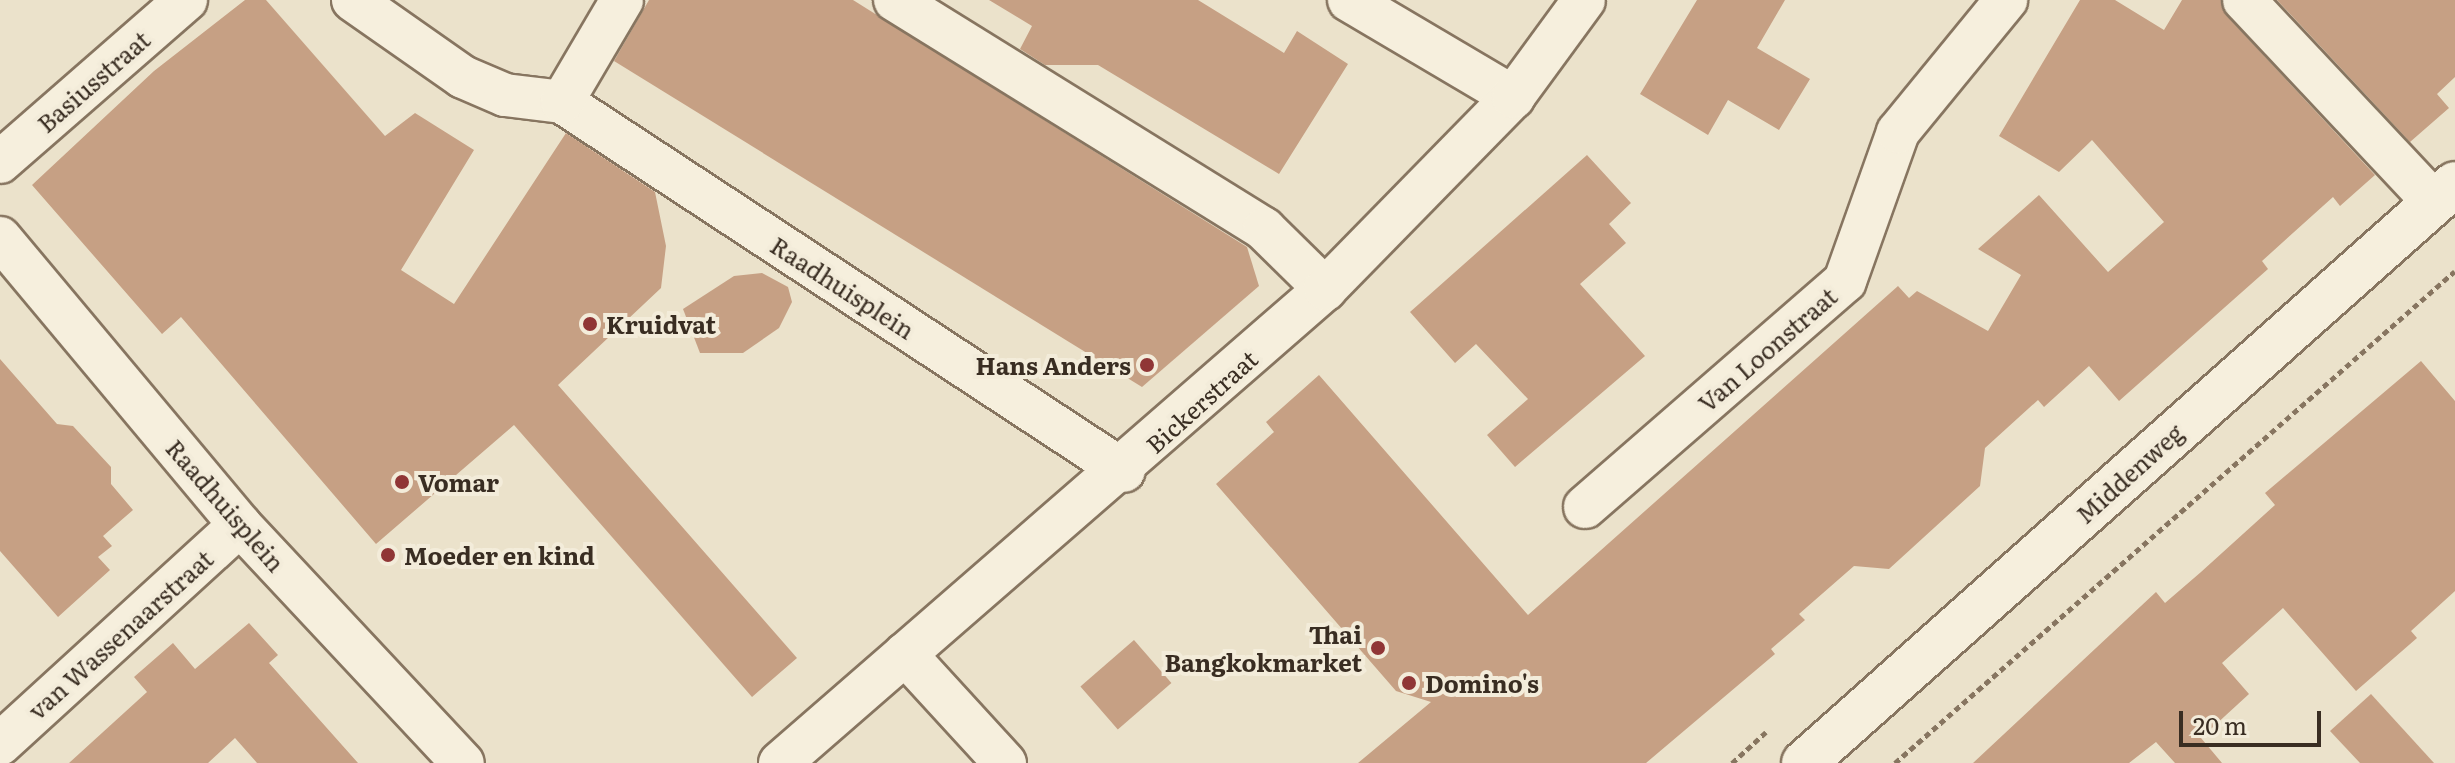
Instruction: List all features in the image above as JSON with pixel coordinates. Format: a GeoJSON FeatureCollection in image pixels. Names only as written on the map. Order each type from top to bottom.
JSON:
{"type":"FeatureCollection","features":[{"type":"Feature","properties":{"kind":"street","name":"Basiusstraat"},"geometry":{"type":"LineString","coordinates":[[0,162],[186,0]]}},
{"type":"Feature","properties":{"kind":"street","name":"Raadhuisplein"},"geometry":{"type":"LineString","coordinates":[[353,0],[463,77],[505,95],[562,102],[1124,471]]}},
{"type":"Feature","properties":{"kind":"street"},"geometry":{"type":"LineString","coordinates":[[895,0],[1264,229],[1325,289]]}},
{"type":"Feature","properties":{"kind":"street"},"geometry":{"type":"LineString","coordinates":[[1349,0],[1513,97]]}},
{"type":"Feature","properties":{"kind":"street","name":"Bickerstraat"},"geometry":{"type":"LineString","coordinates":[[780,763],[1124,471],[1325,289],[1513,97],[1584,0]]}},
{"type":"Feature","properties":{"kind":"street","name":"Van Loonstraat"},"geometry":{"type":"LineString","coordinates":[[1585,507],[1845,281],[1898,132],[2006,0]]}},
{"type":"Feature","properties":{"kind":"street"},"geometry":{"type":"LineString","coordinates":[[2244,0],[2445,193]]}},
{"type":"Feature","properties":{"kind":"street"},"geometry":{"type":"LineString","coordinates":[[562,102],[617,7]]}},
{"type":"Feature","properties":{"kind":"street","name":"Middenweg"},"geometry":{"type":"LineString","coordinates":[[1804,763],[2445,193]]}},
{"type":"Feature","properties":{"kind":"street","name":"Raadhuisplein"},"geometry":{"type":"LineString","coordinates":[[0,238],[240,525],[463,763]]}},
{"type":"Feature","properties":{"kind":"street","name":"van Wassenaarstraat"},"geometry":{"type":"LineString","coordinates":[[0,744],[240,525]]}},
{"type":"Feature","properties":{"kind":"street"},"geometry":{"type":"LineString","coordinates":[[905,654],[1005,763]]}},
{"type":"Feature","properties":{"kind":"path"},"geometry":{"type":"LineString","coordinates":[[1895,763],[2455,271]]}},
{"type":"Feature","properties":{"kind":"building"},"geometry":{"type":"Polygon","coordinates":[[[245,0],[266,0],[385,136],[415,113],[474,150],[401,270],[454,304],[566,133],[655,192],[666,246],[661,288],[558,385],[797,658],[752,697],[514,425],[376,544],[181,317],[162,334],[32,185],[154,71],[245,0]]]}},
{"type":"Feature","properties":{"kind":"building"},"geometry":{"type":"Polygon","coordinates":[[[649,0],[853,0],[1247,247],[1259,286],[1142,387],[614,61],[649,0]]]}},
{"type":"Feature","properties":{"kind":"building"},"geometry":{"type":"Polygon","coordinates":[[[989,0],[1198,0],[1284,53],[1297,31],[1348,64],[1279,174],[1098,65],[1045,65],[1020,49],[1032,26],[989,0]]]}},
{"type":"Feature","properties":{"kind":"building"},"geometry":{"type":"Polygon","coordinates":[[[1697,0],[1785,0],[1757,48],[1810,79],[1779,130],[1728,100],[1708,135],[1640,94],[1697,0]]]}},
{"type":"Feature","properties":{"kind":"building"},"geometry":{"type":"Polygon","coordinates":[[[2080,0],[2115,0],[2164,30],[2182,0],[2221,0],[2227,16],[2375,175],[2340,206],[2333,197],[2262,261],[2268,269],[2119,401],[2089,366],[2044,407],[2038,400],[1985,448],[1980,486],[1889,569],[1854,566],[1799,614],[1805,620],[1771,649],[1775,654],[1646,763],[1358,763],[1431,702],[1396,691],[1216,484],[1274,432],[1266,422],[1319,375],[1528,615],[1898,286],[1909,298],[1917,291],[1988,331],[2021,275],[1978,249],[2039,195],[2108,272],[2164,222],[2092,140],[2059,172],[1999,136],[2080,0]]]}},
{"type":"Feature","properties":{"kind":"building"},"geometry":{"type":"Polygon","coordinates":[[[2277,0],[2455,0],[2455,77],[2437,94],[2449,108],[2410,142],[2277,0]]]}},
{"type":"Feature","properties":{"kind":"building"},"geometry":{"type":"Polygon","coordinates":[[[1587,155],[1631,203],[1609,224],[1626,243],[1580,284],[1645,356],[1515,467],[1487,435],[1528,399],[1476,344],[1455,363],[1410,312],[1587,155]]]}},
{"type":"Feature","properties":{"kind":"building"},"geometry":{"type":"Polygon","coordinates":[[[762,273],[788,287],[792,302],[779,328],[743,353],[700,353],[683,309],[734,276],[762,273]]]}},
{"type":"Feature","properties":{"kind":"building"},"geometry":{"type":"Polygon","coordinates":[[[0,359],[57,424],[73,426],[111,467],[111,484],[133,510],[103,536],[112,546],[98,557],[110,570],[58,617],[0,551],[0,359]]]}},
{"type":"Feature","properties":{"kind":"building"},"geometry":{"type":"Polygon","coordinates":[[[2421,361],[2455,401],[2455,591],[2411,631],[2417,638],[2356,691],[2283,608],[2222,663],[2249,694],[2201,738],[2222,763],[2175,763],[2156,742],[2129,763],[1973,763],[2156,592],[2165,603],[2201,572],[2275,505],[2265,493],[2421,361]]]}},
{"type":"Feature","properties":{"kind":"building"},"geometry":{"type":"Polygon","coordinates":[[[249,623],[278,655],[269,663],[358,763],[257,763],[235,738],[208,763],[69,763],[147,692],[134,677],[173,643],[195,669],[249,623]]]}},
{"type":"Feature","properties":{"kind":"building"},"geometry":{"type":"Polygon","coordinates":[[[1134,640],[1171,683],[1118,730],[1080,687],[1134,640]]]}},
{"type":"Feature","properties":{"kind":"building"},"geometry":{"type":"Polygon","coordinates":[[[2371,694],[2434,763],[2360,763],[2330,731],[2371,694]]]}},
{"type":"Feature","properties":{"kind":"place","name":"Kruidvat"},"geometry":{"type":"Point","coordinates":[590,324]}},
{"type":"Feature","properties":{"kind":"place","name":"Hans Anders"},"geometry":{"type":"Point","coordinates":[1147,365]}},
{"type":"Feature","properties":{"kind":"place","name":"Vomar"},"geometry":{"type":"Point","coordinates":[402,482]}},
{"type":"Feature","properties":{"kind":"place","name":"Moeder en kind"},"geometry":{"type":"Point","coordinates":[388,555]}},
{"type":"Feature","properties":{"kind":"place","name":"Thai Bangkokmarket"},"geometry":{"type":"Point","coordinates":[1378,648]}},
{"type":"Feature","properties":{"kind":"place","name":"Domino's"},"geometry":{"type":"Point","coordinates":[1409,683]}}]}
